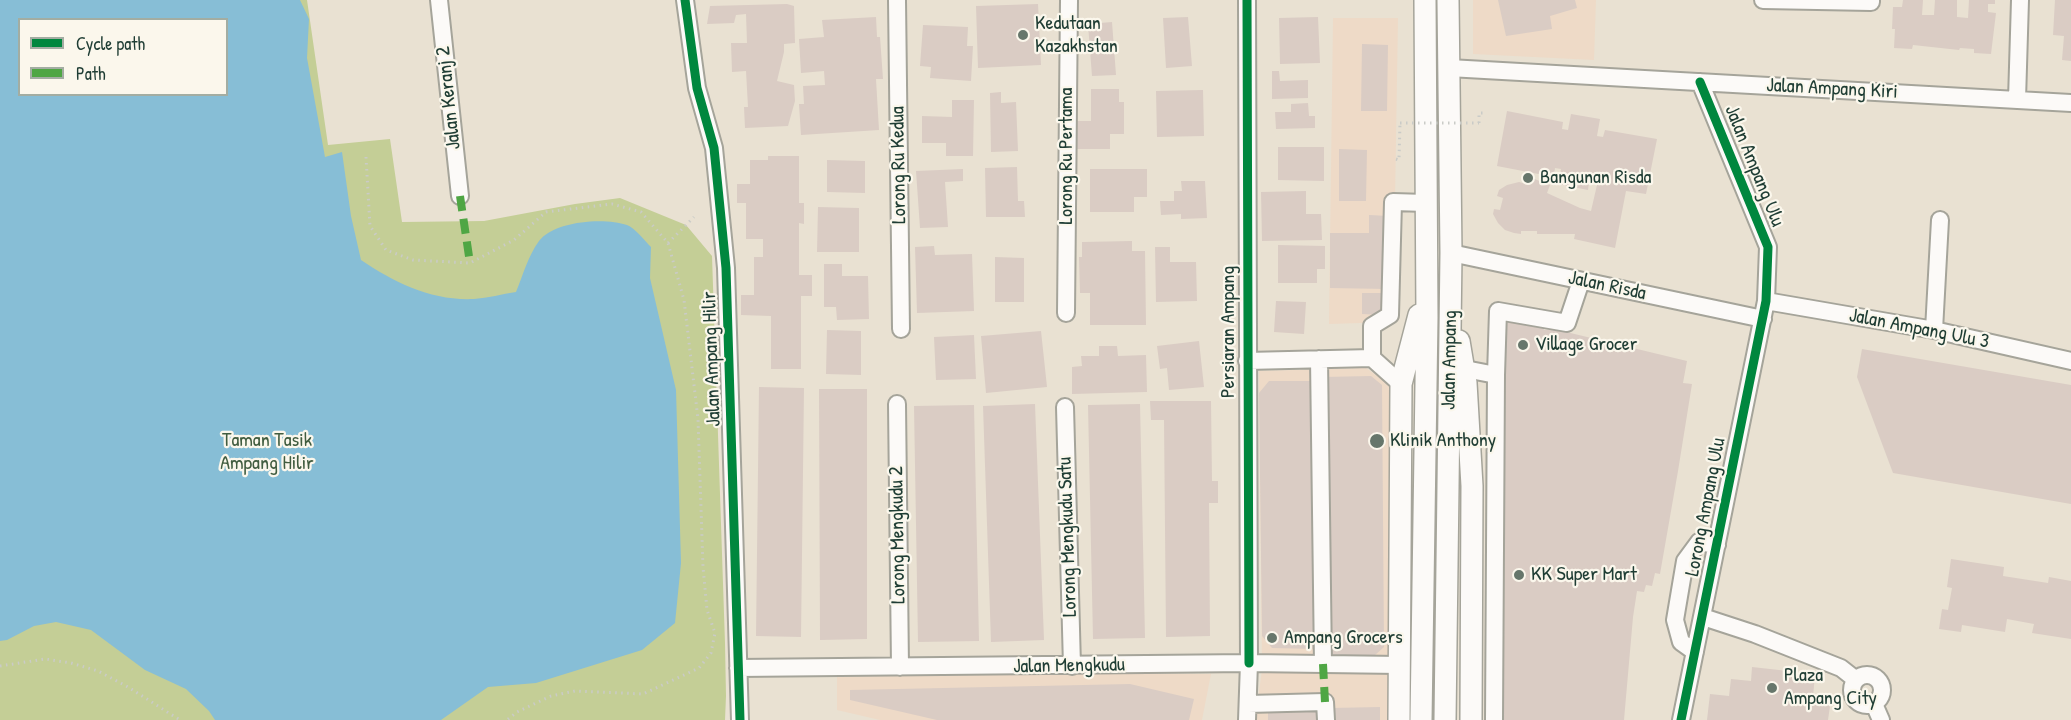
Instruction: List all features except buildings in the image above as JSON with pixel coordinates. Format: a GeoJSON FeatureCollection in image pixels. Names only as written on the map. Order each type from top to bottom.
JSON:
{"type":"FeatureCollection","features":[{"type":"Feature","properties":{"kind":"main road","name":"Jalan Ampang"},"geometry":{"type":"LineString","coordinates":[[1421,720],[1427,287],[1425,0]]}},
{"type":"Feature","properties":{"kind":"main road","name":"Jalan Ampang"},"geometry":{"type":"LineString","coordinates":[[1445,710],[1451,293],[1448,0]]}},
{"type":"Feature","properties":{"kind":"main road"},"geometry":{"type":"LineString","coordinates":[[1399,720],[1401,384],[1427,287]]}},
{"type":"Feature","properties":{"kind":"main road"},"geometry":{"type":"LineString","coordinates":[[1451,293],[1465,369],[1472,486],[1472,720]]}},
{"type":"Feature","properties":{"kind":"street","name":"Jalan Keranj 2"},"geometry":{"type":"LineString","coordinates":[[438,0],[460,196]]}},
{"type":"Feature","properties":{"kind":"street","name":"Jalan Ampang Hilir"},"geometry":{"type":"LineString","coordinates":[[684,0],[698,88],[714,148],[726,260],[740,720]]}},
{"type":"Feature","properties":{"kind":"street","name":"Lorong Ru Kedua"},"geometry":{"type":"LineString","coordinates":[[897,0],[901,329]]}},
{"type":"Feature","properties":{"kind":"street","name":"Lorong Ru Pertama"},"geometry":{"type":"LineString","coordinates":[[1066,313],[1069,0]]}},
{"type":"Feature","properties":{"kind":"street","name":"Persiaran Ampang"},"geometry":{"type":"LineString","coordinates":[[1246,0],[1249,663],[1247,712]]}},
{"type":"Feature","properties":{"kind":"street"},"geometry":{"type":"LineString","coordinates":[[1763,0],[1871,2],[1871,0]]}},
{"type":"Feature","properties":{"kind":"street"},"geometry":{"type":"LineString","coordinates":[[2017,100],[2020,0]]}},
{"type":"Feature","properties":{"kind":"street","name":"Jalan Ampang Kiri"},"geometry":{"type":"LineString","coordinates":[[1449,68],[2071,103]]}},
{"type":"Feature","properties":{"kind":"street","name":"Jalan Ampang Ulu"},"geometry":{"type":"LineString","coordinates":[[1700,82],[1767,247],[1766,301]]}},
{"type":"Feature","properties":{"kind":"street"},"geometry":{"type":"LineString","coordinates":[[1372,358],[1371,326],[1390,315],[1393,202],[1426,203]]}},
{"type":"Feature","properties":{"kind":"street"},"geometry":{"type":"LineString","coordinates":[[1934,330],[1940,220]]}},
{"type":"Feature","properties":{"kind":"street","name":"Jalan Risda"},"geometry":{"type":"LineString","coordinates":[[1451,253],[1763,319]]}},
{"type":"Feature","properties":{"kind":"street"},"geometry":{"type":"LineString","coordinates":[[1494,720],[1498,311],[1567,323],[1581,281]]}},
{"type":"Feature","properties":{"kind":"street","name":"Lorong Ampang Ulu"},"geometry":{"type":"LineString","coordinates":[[1681,720],[1766,301]]}},
{"type":"Feature","properties":{"kind":"street","name":"Jalan Ampang Ulu 3"},"geometry":{"type":"LineString","coordinates":[[1766,301],[1934,330],[2071,361]]}},
{"type":"Feature","properties":{"kind":"street"},"geometry":{"type":"LineString","coordinates":[[1247,361],[1372,358],[1401,384]]}},
{"type":"Feature","properties":{"kind":"street"},"geometry":{"type":"LineString","coordinates":[[1319,359],[1323,664]]}},
{"type":"Feature","properties":{"kind":"street"},"geometry":{"type":"LineString","coordinates":[[1465,369],[1496,375]]}},
{"type":"Feature","properties":{"kind":"street","name":"Lorong Mengkudu 2"},"geometry":{"type":"LineString","coordinates":[[897,404],[900,667]]}},
{"type":"Feature","properties":{"kind":"street","name":"Lorong Mengkudu Satu"},"geometry":{"type":"LineString","coordinates":[[1065,407],[1072,666]]}},
{"type":"Feature","properties":{"kind":"street"},"geometry":{"type":"LineString","coordinates":[[1695,652],[1681,642],[1675,620],[1685,561],[1699,542],[1717,545]]}},
{"type":"Feature","properties":{"kind":"street"},"geometry":{"type":"LineString","coordinates":[[1703,617],[1755,634],[1841,668],[1855,680]]}},
{"type":"Feature","properties":{"kind":"street","name":"Jalan Mengkudu"},"geometry":{"type":"LineString","coordinates":[[738,668],[1249,663],[1400,665]]}},
{"type":"Feature","properties":{"kind":"street"},"geometry":{"type":"LineString","coordinates":[[1869,674],[1878,678],[1882,687],[1878,701],[1864,705],[1855,699],[1851,690],[1855,680],[1859,676],[1869,674]]}},
{"type":"Feature","properties":{"kind":"street"},"geometry":{"type":"LineString","coordinates":[[1247,712],[1325,702],[1326,720]]}},
{"type":"Feature","properties":{"kind":"street"},"geometry":{"type":"LineString","coordinates":[[1874,704],[1881,720]]}},
{"type":"Feature","properties":{"kind":"path"},"geometry":{"type":"LineString","coordinates":[[1396,159],[1399,160],[1400,123],[1479,123],[1479,113],[1485,113]]}},
{"type":"Feature","properties":{"kind":"path"},"geometry":{"type":"LineString","coordinates":[[366,157],[370,226],[386,250],[413,260],[470,263],[514,240],[546,212],[612,204],[641,212],[668,243],[684,300],[698,419],[703,567],[707,610],[715,633],[711,653],[699,668],[643,694],[575,691],[551,696],[517,712],[507,720]]}},
{"type":"Feature","properties":{"kind":"path"},"geometry":{"type":"LineString","coordinates":[[668,243],[694,217]]}},
{"type":"Feature","properties":{"kind":"path"},"geometry":{"type":"LineString","coordinates":[[0,666],[45,659],[71,663],[98,671],[180,720]]}},
{"type":"Feature","properties":{"kind":"shaded area"},"geometry":{"type":"Polygon","coordinates":[[[1473,0],[1596,0],[1594,60],[1473,54],[1473,0]]]}},
{"type":"Feature","properties":{"kind":"shaded area"},"geometry":{"type":"Polygon","coordinates":[[[1333,18],[1398,18],[1393,322],[1329,324],[1333,18]]]}},
{"type":"Feature","properties":{"kind":"shaded area"},"geometry":{"type":"Polygon","coordinates":[[[1366,368],[1393,387],[1388,720],[1255,720],[1262,670],[1259,371],[1366,368]]]}},
{"type":"Feature","properties":{"kind":"shaded area"},"geometry":{"type":"Polygon","coordinates":[[[837,672],[1211,674],[1202,720],[880,720],[837,710],[837,672]]]}},
{"type":"Feature","properties":{"kind":"green space","name":"Taman Tasik Ampang Hilir"},"geometry":{"type":"Polygon","coordinates":[[[0,0],[307,0],[328,145],[390,139],[402,222],[484,221],[620,198],[686,225],[712,256],[725,643],[725,720],[0,720],[0,0]]]}},
{"type":"Feature","properties":{"kind":"water","name":"Taman Tasik Ampang Hilir"},"geometry":{"type":"Polygon","coordinates":[[[0,0],[300,0],[309,19],[307,58],[325,157],[342,152],[351,216],[361,260],[415,289],[458,299],[516,292],[539,241],[556,229],[580,222],[606,221],[627,225],[651,247],[650,278],[676,390],[681,563],[675,623],[642,650],[536,683],[488,687],[441,720],[215,720],[186,689],[145,670],[91,630],[56,622],[34,626],[7,640],[0,641],[0,0]]]}},
{"type":"Feature","properties":{"kind":"marked path"},"geometry":{"type":"LineString","coordinates":[[460,196],[470,263]]}},
{"type":"Feature","properties":{"kind":"marked path"},"geometry":{"type":"LineString","coordinates":[[1323,664],[1325,702]]}},
{"type":"Feature","properties":{"kind":"cycle path"},"geometry":{"type":"LineString","coordinates":[[685,0],[697,88],[714,148],[726,268],[740,720]]}},
{"type":"Feature","properties":{"kind":"cycle path"},"geometry":{"type":"LineString","coordinates":[[1247,0],[1249,663]]}},
{"type":"Feature","properties":{"kind":"cycle path"},"geometry":{"type":"LineString","coordinates":[[1681,720],[1766,301],[1768,247],[1700,82]]}},
{"type":"Feature","properties":{"kind":"place","name":"Kedutaan Kazakhstan"},"geometry":{"type":"Point","coordinates":[1023,35]}},
{"type":"Feature","properties":{"kind":"place","name":"Bangunan Risda"},"geometry":{"type":"Point","coordinates":[1528,178]}},
{"type":"Feature","properties":{"kind":"place","name":"Village Grocer"},"geometry":{"type":"Point","coordinates":[1523,345]}},
{"type":"Feature","properties":{"kind":"place","name":"Klinik Anthony"},"geometry":{"type":"Point","coordinates":[1377,441]}},
{"type":"Feature","properties":{"kind":"place","name":"KK Super Mart"},"geometry":{"type":"Point","coordinates":[1519,575]}},
{"type":"Feature","properties":{"kind":"place","name":"Ampang Grocers"},"geometry":{"type":"Point","coordinates":[1272,638]}},
{"type":"Feature","properties":{"kind":"place","name":"Plaza Ampang City"},"geometry":{"type":"Point","coordinates":[1772,688]}}]}
